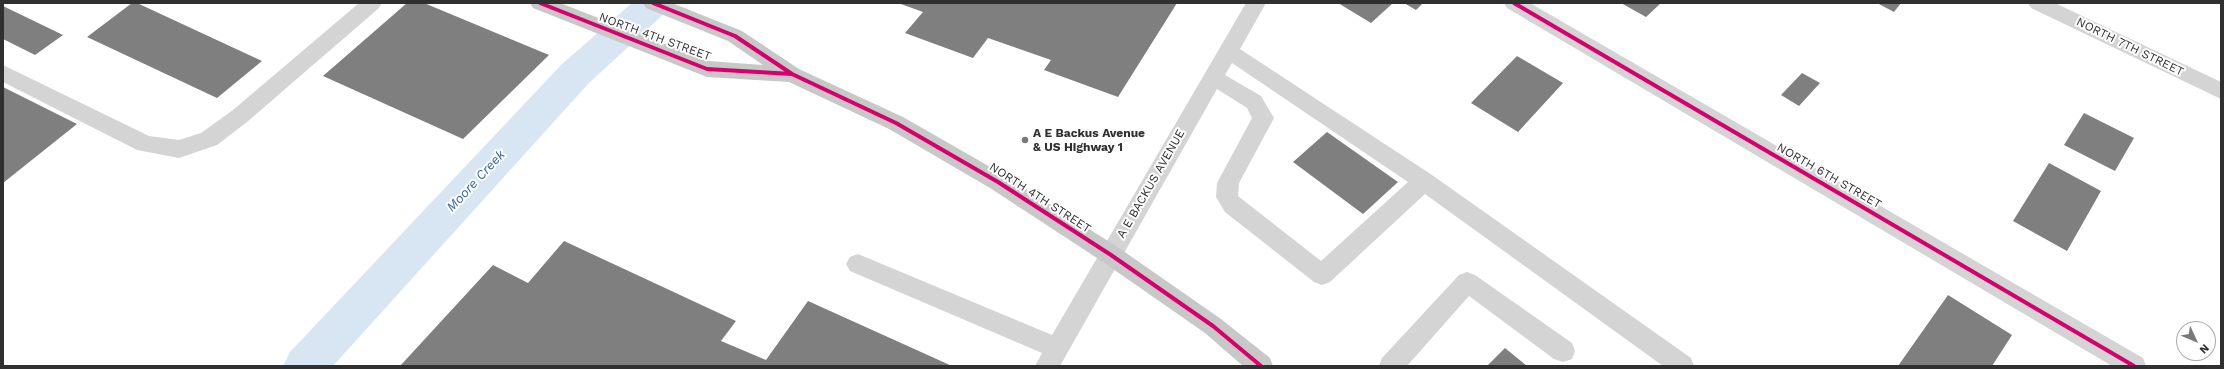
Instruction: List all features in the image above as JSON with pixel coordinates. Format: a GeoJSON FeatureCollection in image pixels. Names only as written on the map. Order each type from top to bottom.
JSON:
{"type":"FeatureCollection","features":[{"type":"Feature","properties":{"kind":"main road","name":"NORTH 4TH STREET"},"geometry":{"type":"LineString","coordinates":[[540,3],[707,69],[792,74]]}},
{"type":"Feature","properties":{"kind":"main road","name":"NORTH 4TH STREET"},"geometry":{"type":"LineString","coordinates":[[653,3],[709,24],[735,36],[792,74],[896,123],[998,182],[1110,255],[1213,326],[1261,366]]}},
{"type":"Feature","properties":{"kind":"street"},"geometry":{"type":"LineString","coordinates":[[3,73],[145,144],[179,148],[209,139],[240,116],[372,3]]}},
{"type":"Feature","properties":{"kind":"street","name":"A E BACKUS AVENUE"},"geometry":{"type":"LineString","coordinates":[[1052,357],[1256,3]]}},
{"type":"Feature","properties":{"kind":"street","name":"NORTH 6TH STREET"},"geometry":{"type":"LineString","coordinates":[[1514,3],[2134,366]]}},
{"type":"Feature","properties":{"kind":"street","name":"NORTH 7TH STREET"},"geometry":{"type":"LineString","coordinates":[[2038,3],[2221,91]]}},
{"type":"Feature","properties":{"kind":"street"},"geometry":{"type":"LineString","coordinates":[[1228,51],[1424,181],[1682,366]]}},
{"type":"Feature","properties":{"kind":"street"},"geometry":{"type":"LineString","coordinates":[[1213,77],[1254,102],[1263,118],[1228,183],[1227,197],[1233,206],[1322,275],[1424,181]]}},
{"type":"Feature","properties":{"kind":"street"},"geometry":{"type":"LineString","coordinates":[[858,264],[1052,357]]}},
{"type":"Feature","properties":{"kind":"street"},"geometry":{"type":"LineString","coordinates":[[1391,366],[1467,282],[1562,351]]}},
{"type":"Feature","properties":{"kind":"building"},"geometry":{"type":"Polygon","coordinates":[[[132,3],[137,3],[262,61],[217,98],[87,37],[132,3]]]}},
{"type":"Feature","properties":{"kind":"building"},"geometry":{"type":"Polygon","coordinates":[[[407,3],[424,3],[549,55],[463,139],[323,76],[407,3]]]}},
{"type":"Feature","properties":{"kind":"building"},"geometry":{"type":"Polygon","coordinates":[[[898,3],[1177,3],[1118,97],[1044,70],[1051,60],[988,38],[973,58],[905,33],[923,12],[898,3]]]}},
{"type":"Feature","properties":{"kind":"building"},"geometry":{"type":"Polygon","coordinates":[[[1338,3],[1393,3],[1371,23],[1338,3]]]}},
{"type":"Feature","properties":{"kind":"building"},"geometry":{"type":"Polygon","coordinates":[[[1404,3],[1423,3],[1416,10],[1404,3]]]}},
{"type":"Feature","properties":{"kind":"building"},"geometry":{"type":"Polygon","coordinates":[[[1621,3],[1661,3],[1646,17],[1621,3]]]}},
{"type":"Feature","properties":{"kind":"building"},"geometry":{"type":"Polygon","coordinates":[[[1877,3],[1901,3],[1894,12],[1877,3]]]}},
{"type":"Feature","properties":{"kind":"building"},"geometry":{"type":"Polygon","coordinates":[[[3,6],[63,35],[35,55],[3,39],[3,6]]]}},
{"type":"Feature","properties":{"kind":"building"},"geometry":{"type":"Polygon","coordinates":[[[1517,56],[1563,83],[1518,132],[1471,103],[1517,56]]]}},
{"type":"Feature","properties":{"kind":"building"},"geometry":{"type":"Polygon","coordinates":[[[1802,73],[1820,83],[1799,106],[1781,95],[1802,73]]]}},
{"type":"Feature","properties":{"kind":"building"},"geometry":{"type":"Polygon","coordinates":[[[3,87],[77,124],[3,183],[3,87]]]}},
{"type":"Feature","properties":{"kind":"building"},"geometry":{"type":"Polygon","coordinates":[[[2084,113],[2134,138],[2115,171],[2064,145],[2084,113]]]}},
{"type":"Feature","properties":{"kind":"building"},"geometry":{"type":"Polygon","coordinates":[[[1327,132],[1398,182],[1363,214],[1293,162],[1327,132]]]}},
{"type":"Feature","properties":{"kind":"building"},"geometry":{"type":"Polygon","coordinates":[[[2049,163],[2101,191],[2067,251],[2013,221],[2049,163]]]}},
{"type":"Feature","properties":{"kind":"building"},"geometry":{"type":"Polygon","coordinates":[[[564,241],[736,321],[721,341],[766,360],[808,301],[952,366],[400,366],[493,265],[528,283],[564,241]]]}},
{"type":"Feature","properties":{"kind":"building"},"geometry":{"type":"Polygon","coordinates":[[[1948,295],[2012,335],[1992,366],[1898,366],[1948,295]]]}},
{"type":"Feature","properties":{"kind":"building"},"geometry":{"type":"Polygon","coordinates":[[[1505,348],[1527,366],[1487,366],[1505,348]]]}},
{"type":"Feature","properties":{"kind":"waterway","name":"Moore Creek"},"geometry":{"type":"LineString","coordinates":[[305,366],[575,74],[654,3]]}},
{"type":"Feature","properties":{"kind":"cycle path"},"geometry":{"type":"LineString","coordinates":[[540,3],[707,69],[792,74]]}},
{"type":"Feature","properties":{"kind":"cycle path"},"geometry":{"type":"LineString","coordinates":[[653,3],[735,36],[792,74],[896,123],[998,182],[1111,255],[1213,326],[1261,366]]}},
{"type":"Feature","properties":{"kind":"cycle path"},"geometry":{"type":"LineString","coordinates":[[1514,3],[2134,366]]}},
{"type":"Feature","properties":{"kind":"place","name":"A E Backus Avenue & US Highway 1"},"geometry":{"type":"Point","coordinates":[1025,140]}}]}
